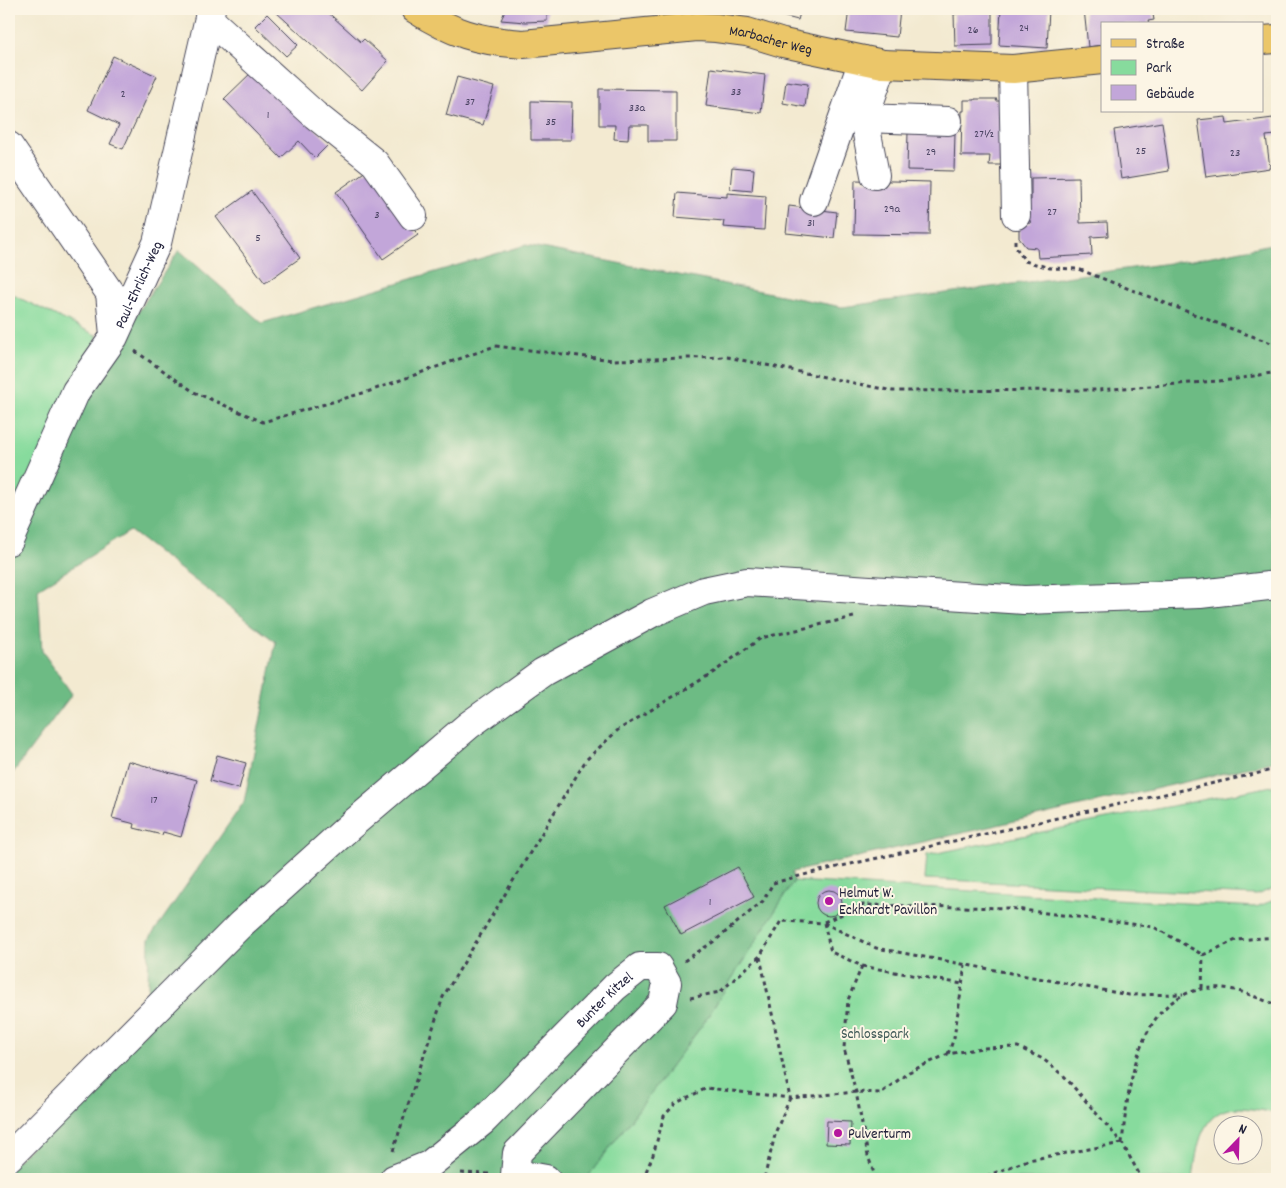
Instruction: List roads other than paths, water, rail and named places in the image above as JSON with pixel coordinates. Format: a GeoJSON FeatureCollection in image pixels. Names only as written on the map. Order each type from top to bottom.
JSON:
{"type":"FeatureCollection","features":[{"type":"Feature","properties":{"kind":"main road","name":"Marbacher Weg"},"geometry":{"type":"LineString","coordinates":[[415,9],[438,24],[494,42],[523,44],[697,28],[716,28],[748,32],[783,43],[873,62],[1013,69],[1101,60]]}},
{"type":"Feature","properties":{"kind":"main road"},"geometry":{"type":"LineString","coordinates":[[1264,40],[1277,39]]}},
{"type":"Feature","properties":{"kind":"street"},"geometry":{"type":"LineString","coordinates":[[210,14],[315,115],[375,163],[414,216]]}},
{"type":"Feature","properties":{"kind":"street","name":"Paul-Ehrlich-Weg"},"geometry":{"type":"LineString","coordinates":[[9,540],[76,391],[114,337],[157,243],[210,14]]}},
{"type":"Feature","properties":{"kind":"street"},"geometry":{"type":"LineString","coordinates":[[873,62],[864,118],[875,175]]}},
{"type":"Feature","properties":{"kind":"street"},"geometry":{"type":"LineString","coordinates":[[814,201],[873,62]]}},
{"type":"Feature","properties":{"kind":"street"},"geometry":{"type":"LineString","coordinates":[[1013,69],[1016,214]]}},
{"type":"Feature","properties":{"kind":"street"},"geometry":{"type":"LineString","coordinates":[[864,118],[948,121]]}},
{"type":"Feature","properties":{"kind":"street"},"geometry":{"type":"LineString","coordinates":[[9,146],[110,293],[114,337]]}},
{"type":"Feature","properties":{"kind":"street"},"geometry":{"type":"LineString","coordinates":[[9,1157],[240,924],[349,827],[469,725],[543,672],[652,613],[704,591],[747,582],[1024,600],[1200,594],[1277,585]]}},
{"type":"Feature","properties":{"kind":"street","name":"Bunter Kitzel"},"geometry":{"type":"LineString","coordinates":[[394,1179],[429,1165],[483,1121],[615,987],[640,967],[658,967],[667,983],[663,1003],[517,1153],[515,1175],[536,1176],[546,1179]]}},
{"type":"Feature","properties":{"kind":"place","name":"Helmut W. Eckhardt Pavillon"},"geometry":{"type":"Point","coordinates":[829,901]}},
{"type":"Feature","properties":{"kind":"place","name":"Pulverturm"},"geometry":{"type":"Point","coordinates":[838,1133]}},
{"type":"Feature","properties":{"kind":"park label","name":"Schlosspark"},"geometry":{"type":"Point","coordinates":[875,1033]}}]}
